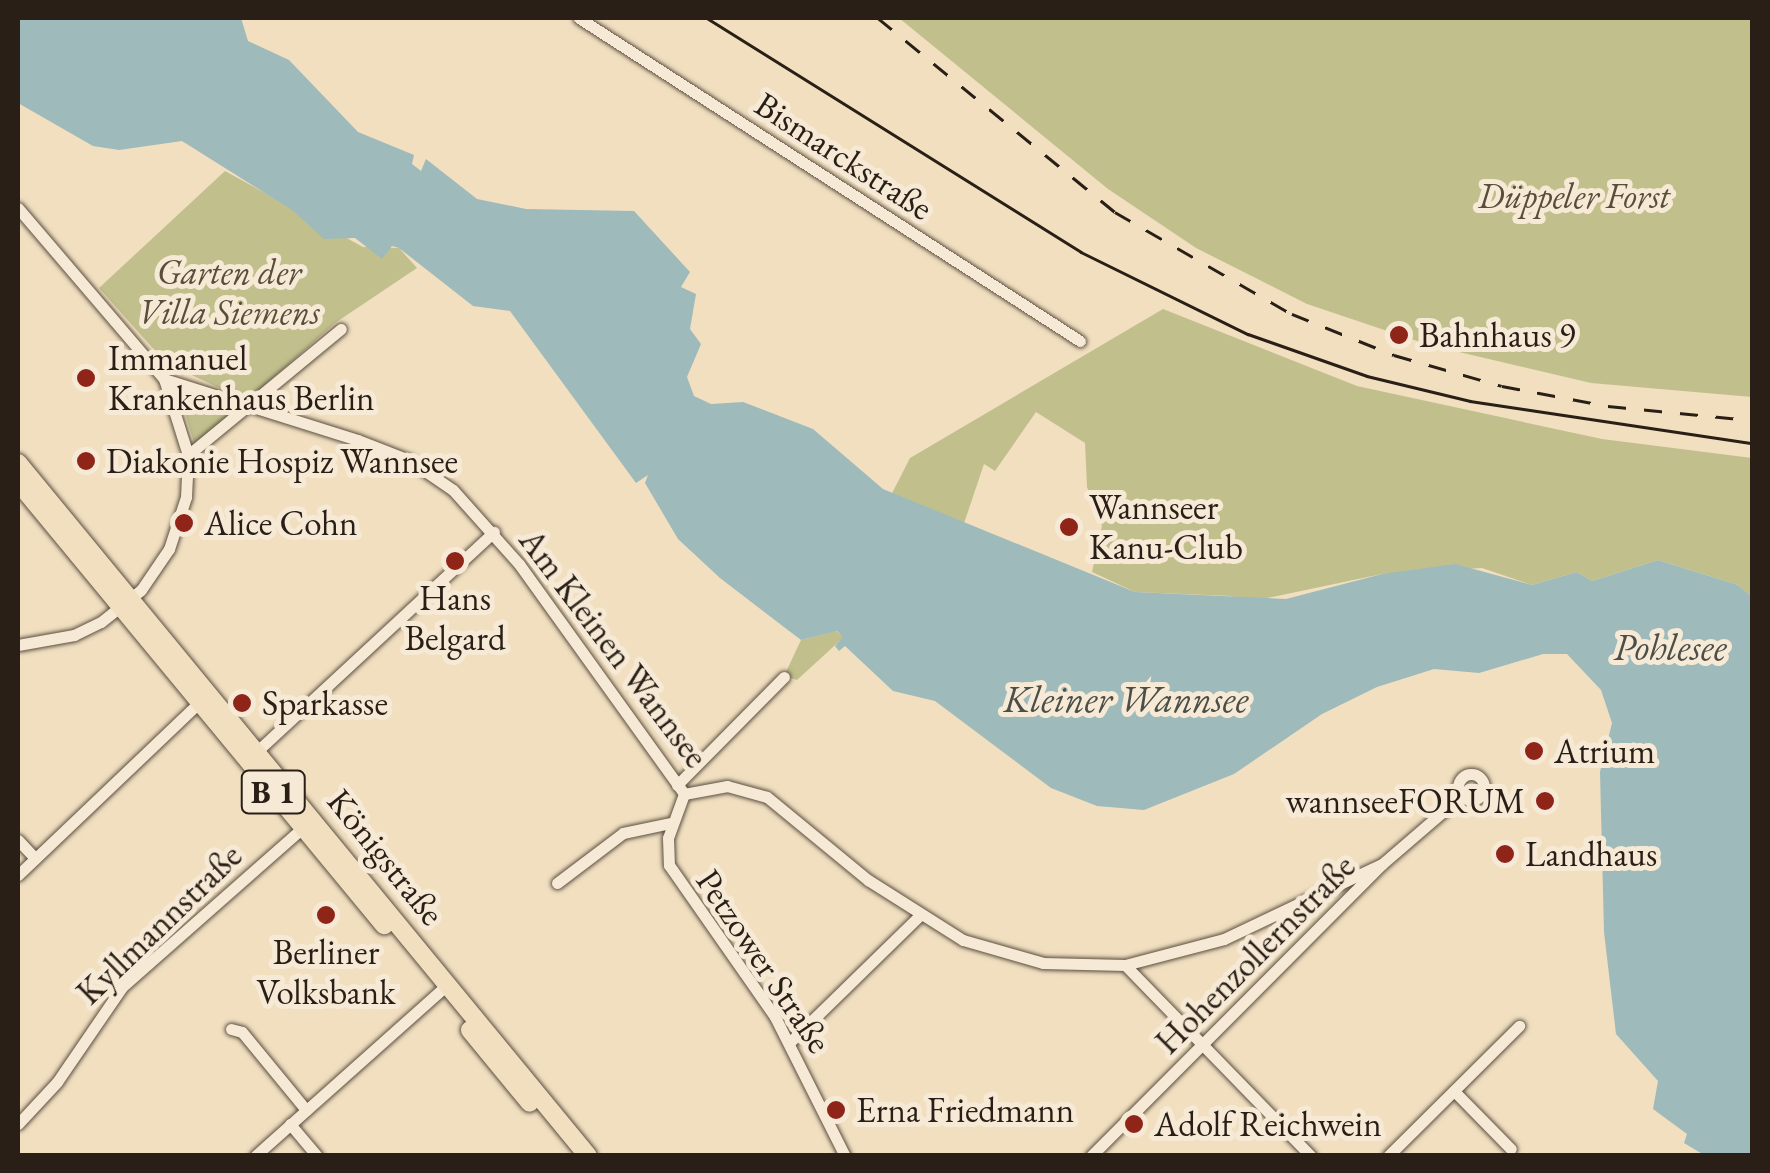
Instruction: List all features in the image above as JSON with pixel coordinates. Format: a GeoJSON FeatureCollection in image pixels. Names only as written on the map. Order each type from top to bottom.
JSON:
{"type":"FeatureCollection","features":[{"type":"Feature","properties":{"kind":"main road","name":"Königstraße"},"geometry":{"type":"LineString","coordinates":[[18,463],[126,604]]}},
{"type":"Feature","properties":{"kind":"main road","name":"Königstraße"},"geometry":{"type":"LineString","coordinates":[[18,482],[126,604],[588,1156]]}},
{"type":"Feature","properties":{"kind":"main road","name":"Königstraße"},"geometry":{"type":"LineString","coordinates":[[444,988],[572,1156]]}},
{"type":"Feature","properties":{"kind":"street","name":"Bismarckstraße"},"geometry":{"type":"LineString","coordinates":[[579,18],[1080,341]]}},
{"type":"Feature","properties":{"kind":"street","name":"Am Kleinen Wannsee"},"geometry":{"type":"LineString","coordinates":[[18,208],[164,379],[245,409],[409,460],[454,490],[494,532],[681,789],[728,786],[767,797],[920,916],[1002,954],[1082,967],[1125,965],[1224,939],[1382,864]]}},
{"type":"Feature","properties":{"kind":"street"},"geometry":{"type":"LineString","coordinates":[[188,455],[340,329]]}},
{"type":"Feature","properties":{"kind":"street"},"geometry":{"type":"LineString","coordinates":[[18,645],[74,634],[126,604],[176,534],[188,455],[164,379]]}},
{"type":"Feature","properties":{"kind":"street"},"geometry":{"type":"LineString","coordinates":[[252,756],[494,532]]}},
{"type":"Feature","properties":{"kind":"street"},"geometry":{"type":"LineString","coordinates":[[681,789],[784,677]]}},
{"type":"Feature","properties":{"kind":"street"},"geometry":{"type":"LineString","coordinates":[[18,874],[204,698]]}},
{"type":"Feature","properties":{"kind":"street","name":"Petzower Straße"},"geometry":{"type":"LineString","coordinates":[[681,789],[667,851],[678,885],[790,1042],[844,1156]]}},
{"type":"Feature","properties":{"kind":"street","name":"Hohenzollernstraße"},"geometry":{"type":"LineString","coordinates":[[1091,1156],[1382,864],[1462,796]]}},
{"type":"Feature","properties":{"kind":"street","name":"Kyllmannstraße"},"geometry":{"type":"LineString","coordinates":[[18,1124],[57,1082],[122,987],[308,823]]}},
{"type":"Feature","properties":{"kind":"street"},"geometry":{"type":"LineString","coordinates":[[556,883],[623,832],[671,823]]}},
{"type":"Feature","properties":{"kind":"street"},"geometry":{"type":"LineString","coordinates":[[18,840],[35,858]]}},
{"type":"Feature","properties":{"kind":"street"},"geometry":{"type":"LineString","coordinates":[[790,1042],[920,916]]}},
{"type":"Feature","properties":{"kind":"street"},"geometry":{"type":"LineString","coordinates":[[1125,965],[1310,1156]]}},
{"type":"Feature","properties":{"kind":"street"},"geometry":{"type":"LineString","coordinates":[[255,1156],[444,988]]}},
{"type":"Feature","properties":{"kind":"street"},"geometry":{"type":"LineString","coordinates":[[1388,1156],[1520,1026]]}},
{"type":"Feature","properties":{"kind":"street"},"geometry":{"type":"LineString","coordinates":[[231,1029],[242,1032],[306,1110]]}},
{"type":"Feature","properties":{"kind":"street"},"geometry":{"type":"LineString","coordinates":[[1454,1091],[1511,1149]]}},
{"type":"Feature","properties":{"kind":"street"},"geometry":{"type":"LineString","coordinates":[[290,1124],[318,1156]]}},
{"type":"Feature","properties":{"kind":"green space","name":"Düppeler Forst"},"geometry":{"type":"Polygon","coordinates":[[[899,18],[1752,18],[1752,397],[1591,383],[1429,345],[1307,304],[1196,248],[1108,189],[899,18]]]}},
{"type":"Feature","properties":{"kind":"green space","name":"Garten der Villa Siemens"},"geometry":{"type":"Polygon","coordinates":[[[225,171],[363,247],[399,248],[417,268],[335,323],[247,401],[166,363],[99,288],[225,171]]]}},
{"type":"Feature","properties":{"kind":"green space"},"geometry":{"type":"Polygon","coordinates":[[[1163,309],[1357,386],[1602,439],[1752,458],[1752,597],[1738,585],[1658,560],[1592,581],[1577,572],[1532,585],[1482,568],[1382,574],[1248,602],[1231,596],[1135,592],[1092,572],[1102,526],[1087,487],[1085,443],[1036,412],[995,471],[984,464],[954,553],[882,513],[910,458],[1163,309]]]}},
{"type":"Feature","properties":{"kind":"green space"},"geometry":{"type":"Polygon","coordinates":[[[190,392],[233,413],[195,445],[181,401],[190,392]]]}},
{"type":"Feature","properties":{"kind":"green space"},"geometry":{"type":"Polygon","coordinates":[[[836,631],[844,637],[797,680],[784,676],[801,640],[836,631]]]}},
{"type":"Feature","properties":{"kind":"water","name":"Kleiner Wannsee"},"geometry":{"type":"Polygon","coordinates":[[[18,18],[241,18],[248,41],[289,60],[358,132],[414,155],[412,164],[421,171],[426,159],[477,199],[526,209],[634,211],[690,272],[681,287],[696,294],[690,329],[701,344],[687,377],[694,396],[711,404],[743,402],[813,429],[883,489],[1135,592],[1286,599],[1382,574],[1455,564],[1532,585],[1577,572],[1592,581],[1658,560],[1738,585],[1752,597],[1752,1155],[1704,1155],[1684,1143],[1687,1134],[1653,1109],[1658,1081],[1616,1034],[1604,932],[1600,772],[1612,723],[1601,690],[1567,654],[1543,654],[1479,673],[1434,669],[1377,687],[1322,714],[1234,774],[1144,810],[1097,806],[1051,788],[935,701],[893,691],[845,646],[839,651],[835,646],[843,637],[837,631],[801,640],[720,578],[678,539],[645,483],[648,475],[636,483],[510,311],[473,306],[399,248],[392,246],[382,259],[355,238],[324,239],[292,210],[182,141],[119,150],[93,146],[18,103],[18,18]]]}},
{"type":"Feature","properties":{"kind":"tram line"},"geometry":{"type":"LineString","coordinates":[[707,18],[1081,252],[1248,334],[1367,376],[1470,401],[1752,443]]}},
{"type":"Feature","properties":{"kind":"railway"},"geometry":{"type":"LineString","coordinates":[[878,18],[1115,212],[1292,314],[1394,355],[1502,386],[1608,406],[1752,420]]}},
{"type":"Feature","properties":{"kind":"place","name":"Bahnhaus 9"},"geometry":{"type":"Point","coordinates":[1399,335]}},
{"type":"Feature","properties":{"kind":"place","name":"Immanuel Krankenhaus Berlin"},"geometry":{"type":"Point","coordinates":[86,378]}},
{"type":"Feature","properties":{"kind":"place","name":"Diakonie Hospiz Wannsee"},"geometry":{"type":"Point","coordinates":[86,461]}},
{"type":"Feature","properties":{"kind":"place","name":"Alice Cohn"},"geometry":{"type":"Point","coordinates":[184,523]}},
{"type":"Feature","properties":{"kind":"place","name":"Wannseer Kanu-Club"},"geometry":{"type":"Point","coordinates":[1069,527]}},
{"type":"Feature","properties":{"kind":"place","name":"Hans Belgard"},"geometry":{"type":"Point","coordinates":[455,561]}},
{"type":"Feature","properties":{"kind":"place","name":"Sparkasse"},"geometry":{"type":"Point","coordinates":[242,703]}},
{"type":"Feature","properties":{"kind":"place","name":"Atrium"},"geometry":{"type":"Point","coordinates":[1534,751]}},
{"type":"Feature","properties":{"kind":"place","name":"wannseeFORUM"},"geometry":{"type":"Point","coordinates":[1545,801]}},
{"type":"Feature","properties":{"kind":"place","name":"Landhaus"},"geometry":{"type":"Point","coordinates":[1505,854]}},
{"type":"Feature","properties":{"kind":"place","name":"Berliner Volksbank"},"geometry":{"type":"Point","coordinates":[326,915]}},
{"type":"Feature","properties":{"kind":"place","name":"Erna Friedmann"},"geometry":{"type":"Point","coordinates":[836,1110]}},
{"type":"Feature","properties":{"kind":"place","name":"Adolf Reichwein"},"geometry":{"type":"Point","coordinates":[1134,1124]}},
{"type":"Feature","properties":{"kind":"water label","name":"Pohlesee"},"geometry":{"type":"Point","coordinates":[1670,647]}}]}
